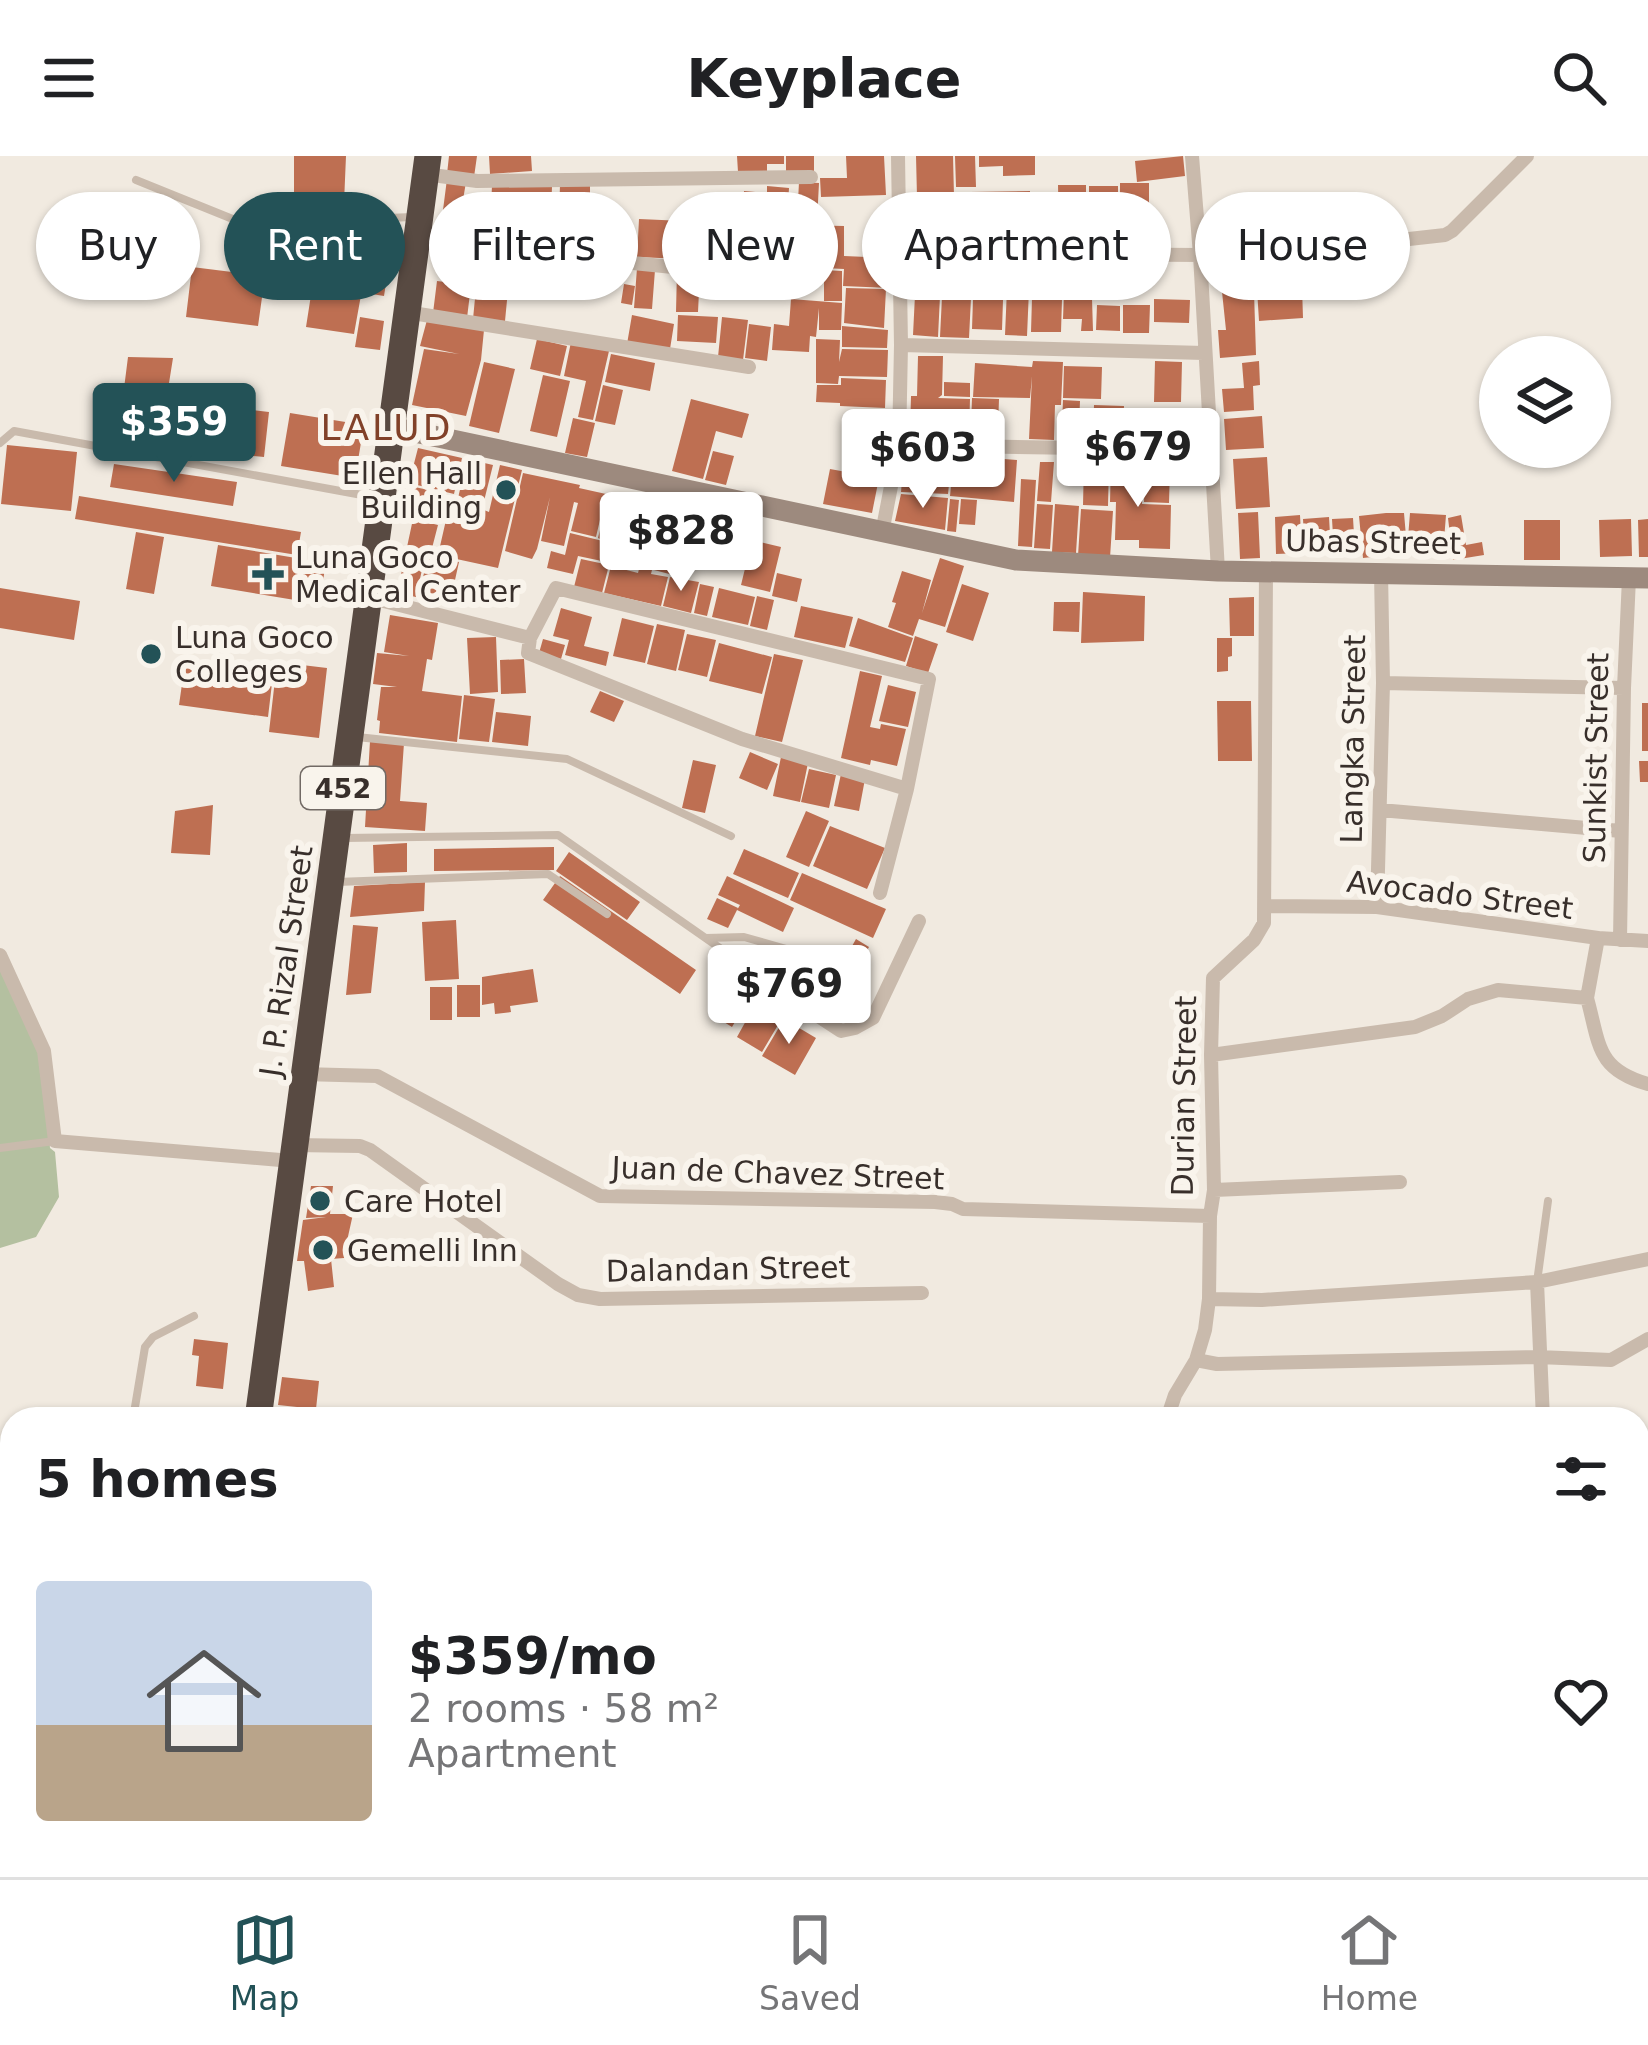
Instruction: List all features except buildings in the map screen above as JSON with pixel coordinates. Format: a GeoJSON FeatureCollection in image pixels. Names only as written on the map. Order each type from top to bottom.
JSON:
{"type":"FeatureCollection","features":[{"type":"Feature","properties":{"kind":"highway","name":"J. P. Rizal Street"},"geometry":{"type":"LineString","coordinates":[[260,1407],[426,165]]}},
{"type":"Feature","properties":{"kind":"street"},"geometry":{"type":"LineString","coordinates":[[898,156],[899,192]]}},
{"type":"Feature","properties":{"kind":"street"},"geometry":{"type":"LineString","coordinates":[[1192,156],[1195,193]]}},
{"type":"Feature","properties":{"kind":"street"},"geometry":{"type":"LineString","coordinates":[[1410,240],[1445,236],[1527,156]]}},
{"type":"Feature","properties":{"kind":"street"},"geometry":{"type":"LineString","coordinates":[[426,165],[476,181],[811,177]]}},
{"type":"Feature","properties":{"kind":"street"},"geometry":{"type":"LineString","coordinates":[[417,229],[662,262]]}},
{"type":"Feature","properties":{"kind":"street"},"geometry":{"type":"LineString","coordinates":[[882,532],[899,445],[901,300]]}},
{"type":"Feature","properties":{"kind":"street"},"geometry":{"type":"LineString","coordinates":[[1202,300],[1218,571]]}},
{"type":"Feature","properties":{"kind":"street"},"geometry":{"type":"LineString","coordinates":[[406,312],[749,368]]}},
{"type":"Feature","properties":{"kind":"street"},"geometry":{"type":"LineString","coordinates":[[901,345],[1204,353]]}},
{"type":"Feature","properties":{"kind":"street","name":"Ubas Street"},"geometry":{"type":"LineString","coordinates":[[391,427],[1016,560],[1218,571],[1638,578]]}},
{"type":"Feature","properties":{"kind":"street"},"geometry":{"type":"LineString","coordinates":[[899,445],[1210,450]]}},
{"type":"Feature","properties":{"kind":"street"},"geometry":{"type":"LineString","coordinates":[[1266,570],[1266,907]]}},
{"type":"Feature","properties":{"kind":"street","name":"Langka Street"},"geometry":{"type":"LineString","coordinates":[[1377,907],[1381,572]]}},
{"type":"Feature","properties":{"kind":"street","name":"Sunkist Street"},"geometry":{"type":"LineString","coordinates":[[1620,940],[1624,688],[1638,578]]}},
{"type":"Feature","properties":{"kind":"street"},"geometry":{"type":"LineString","coordinates":[[880,893],[907,789],[929,679],[556,588],[530,638],[528,653],[699,722],[907,789]]}},
{"type":"Feature","properties":{"kind":"street"},"geometry":{"type":"LineString","coordinates":[[368,597],[530,638]]}},
{"type":"Feature","properties":{"kind":"street"},"geometry":{"type":"LineString","coordinates":[[1383,682],[1624,688]]}},
{"type":"Feature","properties":{"kind":"street"},"geometry":{"type":"LineString","coordinates":[[1380,810],[1621,832]]}},
{"type":"Feature","properties":{"kind":"street","name":"Avocado Street"},"geometry":{"type":"LineString","coordinates":[[1266,907],[1377,907],[1648,941]]}},
{"type":"Feature","properties":{"kind":"street","name":"Durian Street"},"geometry":{"type":"LineString","coordinates":[[1171,1407],[1196,1360],[1209,1299],[1214,1190],[1213,979],[1254,940],[1266,907]]}},
{"type":"Feature","properties":{"kind":"street"},"geometry":{"type":"LineString","coordinates":[[814,1014],[841,1030],[873,1018],[919,921]]}},
{"type":"Feature","properties":{"kind":"street"},"geometry":{"type":"LineString","coordinates":[[1598,938],[1587,998],[1604,1058],[1622,1076],[1648,1084]]}},
{"type":"Feature","properties":{"kind":"street"},"geometry":{"type":"LineString","coordinates":[[0,955],[44,1051],[55,1141]]}},
{"type":"Feature","properties":{"kind":"street"},"geometry":{"type":"LineString","coordinates":[[1211,1055],[1415,1027],[1468,999],[1498,990],[1587,998]]}},
{"type":"Feature","properties":{"kind":"street","name":"Juan de Chavez Street"},"geometry":{"type":"LineString","coordinates":[[302,1074],[376,1076],[600,1196],[935,1202],[963,1209],[1210,1216]]}},
{"type":"Feature","properties":{"kind":"street","name":"Dalandan Street"},"geometry":{"type":"LineString","coordinates":[[55,1141],[293,1153],[360,1146],[558,1284],[578,1295],[600,1299],[922,1293]]}},
{"type":"Feature","properties":{"kind":"street"},"geometry":{"type":"LineString","coordinates":[[1214,1190],[1400,1182]]}},
{"type":"Feature","properties":{"kind":"street"},"geometry":{"type":"LineString","coordinates":[[1209,1299],[1262,1300],[1537,1282],[1648,1259]]}},
{"type":"Feature","properties":{"kind":"street"},"geometry":{"type":"LineString","coordinates":[[1537,1282],[1542,1407]]}},
{"type":"Feature","properties":{"kind":"street"},"geometry":{"type":"LineString","coordinates":[[1196,1360],[1217,1364],[1538,1357],[1611,1360],[1648,1339]]}},
{"type":"Feature","properties":{"kind":"lane"},"geometry":{"type":"LineString","coordinates":[[136,180],[245,224],[417,229]]}},
{"type":"Feature","properties":{"kind":"lane"},"geometry":{"type":"LineString","coordinates":[[0,442],[14,431],[381,498]]}},
{"type":"Feature","properties":{"kind":"lane"},"geometry":{"type":"LineString","coordinates":[[350,736],[566,759],[731,836]]}},
{"type":"Feature","properties":{"kind":"lane"},"geometry":{"type":"LineString","coordinates":[[337,838],[558,835],[814,1014]]}},
{"type":"Feature","properties":{"kind":"lane"},"geometry":{"type":"LineString","coordinates":[[330,882],[548,874],[608,914]]}},
{"type":"Feature","properties":{"kind":"lane"},"geometry":{"type":"LineString","coordinates":[[704,938],[744,937],[825,959]]}},
{"type":"Feature","properties":{"kind":"lane"},"geometry":{"type":"LineString","coordinates":[[0,1148],[55,1141]]}},
{"type":"Feature","properties":{"kind":"lane"},"geometry":{"type":"LineString","coordinates":[[1537,1282],[1548,1201]]}},
{"type":"Feature","properties":{"kind":"lane"},"geometry":{"type":"LineString","coordinates":[[135,1407],[145,1347],[153,1337],[194,1316]]}},
{"type":"Feature","properties":{"kind":"green space"},"geometry":{"type":"Polygon","coordinates":[[[0,964],[41,1055],[59,1197],[36,1237],[0,1248],[0,964]]]}},
{"type":"Feature","properties":{"kind":"place","name":"Ellen Hall Building"},"geometry":{"type":"Point","coordinates":[506,490]}},
{"type":"Feature","properties":{"kind":"place","name":"Luna Goco Medical Center"},"geometry":{"type":"Point","coordinates":[268,574]}},
{"type":"Feature","properties":{"kind":"place","name":"Luna Goco Colleges"},"geometry":{"type":"Point","coordinates":[151,654]}},
{"type":"Feature","properties":{"kind":"place","name":"Care Hotel"},"geometry":{"type":"Point","coordinates":[320,1201]}},
{"type":"Feature","properties":{"kind":"place","name":"Gemelli Inn"},"geometry":{"type":"Point","coordinates":[323,1250]}},
{"type":"Feature","properties":{"kind":"district","name":"LALUD"},"geometry":{"type":"Point","coordinates":[387,427]}}]}
